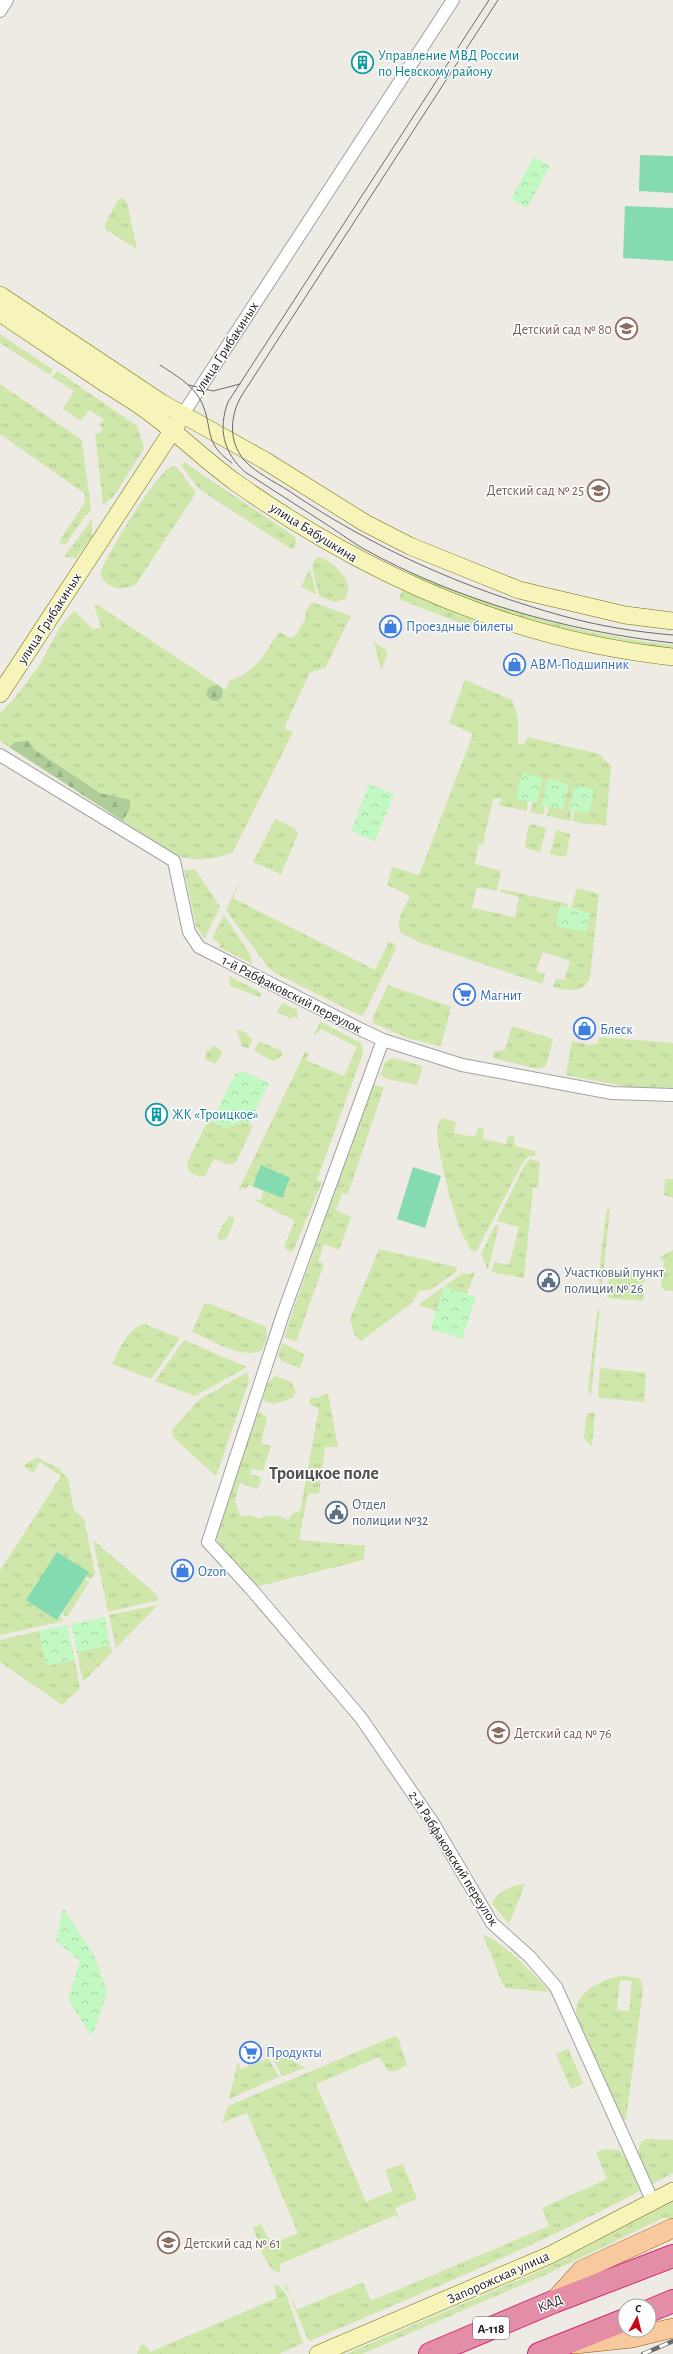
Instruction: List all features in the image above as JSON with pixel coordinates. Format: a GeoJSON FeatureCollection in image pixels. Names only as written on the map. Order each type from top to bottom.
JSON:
{"type":"FeatureCollection","features":[{"type":"Feature","properties":{"kind":"highway","name":"КАД"},"geometry":{"type":"LineString","coordinates":[[430,2354],[553,2302],[673,2256]]}},
{"type":"Feature","properties":{"kind":"highway"},"geometry":{"type":"LineString","coordinates":[[657,2308],[673,2301]]}},
{"type":"Feature","properties":{"kind":"highway"},"geometry":{"type":"LineString","coordinates":[[548,2350],[617,2323]]}},
{"type":"Feature","properties":{"kind":"main road"},"geometry":{"type":"LineString","coordinates":[[0,295],[162,403],[264,460],[365,523],[446,562],[519,590],[567,603],[625,615],[673,621]]}},
{"type":"Feature","properties":{"kind":"main road","name":"улица Бабушкина"},"geometry":{"type":"LineString","coordinates":[[0,313],[154,415],[234,481],[301,526],[357,559],[414,587],[459,606],[542,633],[599,646],[673,657]]}},
{"type":"Feature","properties":{"kind":"main road","name":"улица Грибакиных"},"geometry":{"type":"LineString","coordinates":[[0,694],[183,414]]}},
{"type":"Feature","properties":{"kind":"main road","name":"Запорожская улица"},"geometry":{"type":"LineString","coordinates":[[318,2354],[550,2255],[673,2191]]}},
{"type":"Feature","properties":{"kind":"main road"},"geometry":{"type":"LineString","coordinates":[[553,2302],[582,2270],[673,2228]]}},
{"type":"Feature","properties":{"kind":"main road"},"geometry":{"type":"LineString","coordinates":[[548,2350],[632,2338],[673,2328]]}},
{"type":"Feature","properties":{"kind":"street"},"geometry":{"type":"LineString","coordinates":[[0,11],[7,0]]}},
{"type":"Feature","properties":{"kind":"street","name":"улица Грибакиных"},"geometry":{"type":"LineString","coordinates":[[183,414],[453,0]]}},
{"type":"Feature","properties":{"kind":"street","name":"1-й Рабфаковский переулок"},"geometry":{"type":"LineString","coordinates":[[0,755],[174,861],[189,932],[199,947],[383,1040],[437,1058],[552,1083],[612,1093],[673,1095]]}},
{"type":"Feature","properties":{"kind":"street","name":"2-й Рабфаковский переулок"},"geometry":{"type":"LineString","coordinates":[[383,1040],[283,1314],[208,1542],[252,1590],[360,1718],[433,1823],[492,1923],[530,1957],[556,1987],[653,2202]]}},
{"type":"Feature","properties":{"kind":"green space"},"geometry":{"type":"Polygon","coordinates":[[[640,155],[673,156],[673,193],[639,191],[640,155]]]}},
{"type":"Feature","properties":{"kind":"green space"},"geometry":{"type":"Polygon","coordinates":[[[534,157],[550,166],[527,208],[511,199],[534,157]]]}},
{"type":"Feature","properties":{"kind":"green space"},"geometry":{"type":"Polygon","coordinates":[[[123,198],[127,203],[137,249],[105,229],[105,224],[118,200],[123,198]]]}},
{"type":"Feature","properties":{"kind":"green space"},"geometry":{"type":"Polygon","coordinates":[[[625,206],[673,208],[673,261],[623,258],[625,206]]]}},
{"type":"Feature","properties":{"kind":"green space"},"geometry":{"type":"Polygon","coordinates":[[[0,334],[53,370],[50,375],[0,343],[0,334]]]}},
{"type":"Feature","properties":{"kind":"green space"},"geometry":{"type":"Polygon","coordinates":[[[57,371],[137,426],[144,448],[114,496],[103,505],[95,433],[100,433],[103,428],[99,425],[104,419],[89,410],[81,421],[63,409],[74,391],[52,377],[57,371]]]}},
{"type":"Feature","properties":{"kind":"green space"},"geometry":{"type":"Polygon","coordinates":[[[0,384],[82,440],[91,511],[85,516],[65,545],[59,542],[85,502],[84,493],[0,434],[0,384]]]}},
{"type":"Feature","properties":{"kind":"green space"},"geometry":{"type":"Polygon","coordinates":[[[184,462],[295,537],[296,542],[294,548],[291,549],[199,489],[181,465],[184,462]]]}},
{"type":"Feature","properties":{"kind":"green space"},"geometry":{"type":"Polygon","coordinates":[[[172,466],[177,467],[196,493],[136,584],[125,588],[115,588],[107,583],[100,574],[112,550],[143,499],[164,472],[172,466]]]}},
{"type":"Feature","properties":{"kind":"green space"},"geometry":{"type":"Polygon","coordinates":[[[92,519],[92,537],[76,558],[64,557],[92,519]]]}},
{"type":"Feature","properties":{"kind":"green space"},"geometry":{"type":"Polygon","coordinates":[[[319,557],[337,568],[346,580],[348,593],[345,599],[334,602],[319,596],[312,567],[315,559],[319,557]]]}},
{"type":"Feature","properties":{"kind":"green space"},"geometry":{"type":"Polygon","coordinates":[[[310,568],[316,594],[301,587],[310,568]]]}},
{"type":"Feature","properties":{"kind":"green space"},"geometry":{"type":"Polygon","coordinates":[[[410,572],[474,598],[539,619],[605,635],[673,645],[673,650],[567,632],[465,600],[408,574],[410,572]]]}},
{"type":"Feature","properties":{"kind":"green space"},"geometry":{"type":"Polygon","coordinates":[[[402,590],[477,622],[473,628],[399,599],[402,590]]]}},
{"type":"Feature","properties":{"kind":"green space"},"geometry":{"type":"Polygon","coordinates":[[[312,602],[351,616],[325,668],[310,672],[284,728],[293,732],[233,852],[219,857],[204,859],[189,859],[175,855],[0,741],[0,713],[13,700],[39,666],[60,627],[74,611],[93,629],[101,627],[94,604],[99,606],[226,690],[229,681],[239,677],[258,662],[279,632],[291,638],[297,634],[306,617],[305,613],[312,602]]]}},
{"type":"Feature","properties":{"kind":"green space"},"geometry":{"type":"Polygon","coordinates":[[[374,642],[385,649],[388,654],[381,670],[374,642]]]}},
{"type":"Feature","properties":{"kind":"green space"},"geometry":{"type":"Polygon","coordinates":[[[465,680],[512,700],[518,717],[518,744],[524,744],[528,737],[599,754],[611,766],[606,825],[585,824],[572,821],[575,811],[589,814],[575,785],[569,810],[572,811],[570,821],[547,816],[549,806],[563,809],[568,784],[548,779],[542,805],[545,807],[543,815],[530,812],[533,802],[516,798],[528,801],[527,811],[498,805],[501,802],[501,798],[493,799],[483,844],[479,843],[475,864],[501,871],[497,891],[477,887],[472,908],[515,917],[519,897],[500,892],[501,889],[568,904],[568,908],[560,906],[586,932],[590,913],[571,908],[577,888],[599,894],[590,977],[580,989],[564,990],[553,987],[556,978],[564,980],[570,961],[543,952],[536,971],[545,974],[542,984],[421,943],[401,933],[399,928],[403,910],[410,896],[387,885],[392,867],[419,875],[473,734],[449,723],[465,680]]]}},
{"type":"Feature","properties":{"kind":"green space"},"geometry":{"type":"Polygon","coordinates":[[[212,685],[218,685],[223,690],[221,699],[218,701],[212,701],[207,696],[207,690],[212,685]]]}},
{"type":"Feature","properties":{"kind":"green space"},"geometry":{"type":"Polygon","coordinates":[[[29,741],[35,750],[100,793],[130,800],[130,808],[123,821],[9,747],[15,742],[29,741]]]}},
{"type":"Feature","properties":{"kind":"green space"},"geometry":{"type":"Polygon","coordinates":[[[522,773],[542,778],[537,803],[516,799],[522,773]]]}},
{"type":"Feature","properties":{"kind":"green space"},"geometry":{"type":"Polygon","coordinates":[[[548,779],[568,784],[563,809],[542,805],[548,779]]]}},
{"type":"Feature","properties":{"kind":"green space"},"geometry":{"type":"Polygon","coordinates":[[[369,784],[394,794],[375,841],[351,831],[369,784]]]}},
{"type":"Feature","properties":{"kind":"green space"},"geometry":{"type":"Polygon","coordinates":[[[575,785],[594,789],[589,814],[569,810],[575,785]]]}},
{"type":"Feature","properties":{"kind":"green space"},"geometry":{"type":"Polygon","coordinates":[[[275,819],[294,828],[298,834],[281,874],[253,862],[275,819]]]}},
{"type":"Feature","properties":{"kind":"green space"},"geometry":{"type":"Polygon","coordinates":[[[532,824],[546,828],[540,852],[526,848],[525,845],[528,827],[532,824]]]}},
{"type":"Feature","properties":{"kind":"green space"},"geometry":{"type":"Polygon","coordinates":[[[556,830],[570,834],[567,854],[564,857],[550,854],[556,830]]]}},
{"type":"Feature","properties":{"kind":"green space"},"geometry":{"type":"Polygon","coordinates":[[[195,869],[220,907],[204,939],[196,926],[184,870],[195,869]]]}},
{"type":"Feature","properties":{"kind":"green space"},"geometry":{"type":"Polygon","coordinates":[[[243,874],[233,898],[375,970],[389,942],[395,944],[396,948],[364,1014],[361,1016],[275,973],[267,966],[226,910],[243,874]]]}},
{"type":"Feature","properties":{"kind":"green space"},"geometry":{"type":"Polygon","coordinates":[[[560,906],[590,913],[586,932],[556,926],[560,906]]]}},
{"type":"Feature","properties":{"kind":"green space"},"geometry":{"type":"Polygon","coordinates":[[[224,915],[250,954],[252,964],[219,947],[221,944],[212,939],[224,915]]]}},
{"type":"Feature","properties":{"kind":"green space"},"geometry":{"type":"Polygon","coordinates":[[[229,976],[262,993],[260,997],[230,986],[229,976]]]}},
{"type":"Feature","properties":{"kind":"green space"},"geometry":{"type":"Polygon","coordinates":[[[388,985],[451,1007],[441,1046],[410,1039],[373,1023],[373,1017],[388,985]]]}},
{"type":"Feature","properties":{"kind":"green space"},"geometry":{"type":"Polygon","coordinates":[[[282,1003],[297,1010],[298,1019],[293,1016],[291,1019],[277,1012],[282,1003]]]}},
{"type":"Feature","properties":{"kind":"green space"},"geometry":{"type":"Polygon","coordinates":[[[321,1022],[361,1043],[363,1053],[317,1180],[322,1182],[293,1251],[288,1251],[284,1246],[295,1221],[256,1201],[256,1199],[261,1200],[263,1191],[249,1185],[246,1189],[242,1187],[239,1192],[239,1189],[305,1052],[309,1053],[306,1060],[344,1076],[357,1047],[321,1029],[315,1035],[314,1033],[321,1022]]]}},
{"type":"Feature","properties":{"kind":"green space"},"geometry":{"type":"Polygon","coordinates":[[[512,1026],[553,1039],[546,1066],[538,1069],[493,1058],[494,1051],[505,1050],[512,1026]]]}},
{"type":"Feature","properties":{"kind":"green space"},"geometry":{"type":"Polygon","coordinates":[[[236,1029],[247,1033],[247,1035],[253,1039],[248,1049],[242,1046],[236,1029]]]}},
{"type":"Feature","properties":{"kind":"green space"},"geometry":{"type":"Polygon","coordinates":[[[599,1037],[673,1043],[673,1088],[627,1087],[566,1075],[572,1041],[590,1045],[598,1043],[599,1037]]]}},
{"type":"Feature","properties":{"kind":"green space"},"geometry":{"type":"Polygon","coordinates":[[[259,1041],[283,1052],[280,1058],[273,1061],[254,1051],[259,1041]]]}},
{"type":"Feature","properties":{"kind":"green space"},"geometry":{"type":"Polygon","coordinates":[[[213,1045],[222,1051],[221,1056],[215,1064],[205,1059],[207,1049],[210,1050],[213,1045]]]}},
{"type":"Feature","properties":{"kind":"green space"},"geometry":{"type":"Polygon","coordinates":[[[393,1058],[423,1066],[417,1085],[387,1079],[380,1075],[385,1062],[393,1058]]]}},
{"type":"Feature","properties":{"kind":"green space"},"geometry":{"type":"Polygon","coordinates":[[[242,1071],[269,1083],[249,1124],[243,1122],[225,1128],[212,1122],[235,1074],[242,1071]]]}},
{"type":"Feature","properties":{"kind":"green space"},"geometry":{"type":"Polygon","coordinates":[[[372,1084],[384,1087],[348,1194],[342,1193],[336,1210],[351,1217],[339,1250],[324,1244],[318,1261],[324,1264],[296,1342],[284,1337],[372,1084]]]}},
{"type":"Feature","properties":{"kind":"green space"},"geometry":{"type":"Polygon","coordinates":[[[441,1118],[456,1122],[454,1133],[475,1137],[478,1128],[484,1129],[483,1139],[506,1144],[508,1135],[514,1136],[515,1146],[535,1151],[535,1156],[529,1156],[523,1162],[476,1252],[468,1248],[469,1245],[458,1224],[448,1192],[437,1133],[441,1118]]]}},
{"type":"Feature","properties":{"kind":"green space"},"geometry":{"type":"Polygon","coordinates":[[[208,1120],[225,1128],[243,1122],[253,1126],[236,1162],[229,1165],[214,1159],[205,1176],[200,1177],[189,1172],[187,1163],[208,1120]]]}},
{"type":"Feature","properties":{"kind":"green space"},"geometry":{"type":"Polygon","coordinates":[[[530,1159],[540,1162],[538,1187],[533,1188],[524,1278],[491,1272],[494,1262],[509,1265],[519,1227],[497,1221],[525,1164],[530,1159]]]}},
{"type":"Feature","properties":{"kind":"green space"},"geometry":{"type":"Polygon","coordinates":[[[261,1165],[290,1178],[282,1198],[253,1186],[261,1165]]]}},
{"type":"Feature","properties":{"kind":"green space"},"geometry":{"type":"Polygon","coordinates":[[[413,1167],[441,1176],[425,1228],[397,1219],[413,1167]]]}},
{"type":"Feature","properties":{"kind":"green space"},"geometry":{"type":"Polygon","coordinates":[[[665,1179],[673,1179],[673,1198],[664,1195],[665,1179]]]}},
{"type":"Feature","properties":{"kind":"green space"},"geometry":{"type":"Polygon","coordinates":[[[610,1208],[601,1296],[599,1291],[599,1282],[601,1256],[607,1210],[610,1208]]]}},
{"type":"Feature","properties":{"kind":"green space"},"geometry":{"type":"Polygon","coordinates":[[[229,1216],[234,1218],[234,1222],[226,1239],[219,1240],[217,1235],[229,1216]]]}},
{"type":"Feature","properties":{"kind":"green space"},"geometry":{"type":"Polygon","coordinates":[[[495,1225],[499,1225],[488,1270],[481,1254],[495,1225]]]}},
{"type":"Feature","properties":{"kind":"green space"},"geometry":{"type":"Polygon","coordinates":[[[379,1249],[456,1267],[457,1271],[432,1289],[419,1291],[412,1303],[361,1341],[354,1334],[350,1319],[379,1249]]]}},
{"type":"Feature","properties":{"kind":"green space"},"geometry":{"type":"Polygon","coordinates":[[[673,1250],[673,1291],[666,1291],[661,1287],[664,1261],[659,1258],[673,1250]]]}},
{"type":"Feature","properties":{"kind":"green space"},"geometry":{"type":"Polygon","coordinates":[[[610,1269],[645,1272],[643,1301],[607,1298],[610,1269]]]}},
{"type":"Feature","properties":{"kind":"green space"},"geometry":{"type":"Polygon","coordinates":[[[475,1272],[467,1294],[444,1287],[436,1311],[418,1305],[463,1273],[469,1274],[475,1272]]]}},
{"type":"Feature","properties":{"kind":"green space"},"geometry":{"type":"Polygon","coordinates":[[[444,1287],[476,1297],[462,1339],[430,1329],[444,1287]]]}},
{"type":"Feature","properties":{"kind":"green space"},"geometry":{"type":"Polygon","coordinates":[[[208,1303],[266,1327],[267,1337],[263,1349],[248,1353],[238,1351],[192,1332],[204,1304],[208,1303]]]}},
{"type":"Feature","properties":{"kind":"green space"},"geometry":{"type":"Polygon","coordinates":[[[600,1309],[591,1396],[588,1390],[597,1312],[600,1309]]]}},
{"type":"Feature","properties":{"kind":"green space"},"geometry":{"type":"Polygon","coordinates":[[[144,1324],[180,1338],[151,1379],[112,1364],[128,1335],[144,1324]]]}},
{"type":"Feature","properties":{"kind":"green space"},"geometry":{"type":"Polygon","coordinates":[[[184,1340],[247,1367],[195,1396],[155,1381],[184,1340]]]}},
{"type":"Feature","properties":{"kind":"green space"},"geometry":{"type":"Polygon","coordinates":[[[282,1343],[304,1354],[300,1368],[280,1360],[278,1354],[282,1343]]]}},
{"type":"Feature","properties":{"kind":"green space"},"geometry":{"type":"Polygon","coordinates":[[[600,1368],[646,1373],[644,1402],[598,1398],[600,1368]]]}},
{"type":"Feature","properties":{"kind":"green space"},"geometry":{"type":"Polygon","coordinates":[[[247,1372],[249,1381],[216,1476],[173,1437],[172,1430],[199,1400],[247,1372]]]}},
{"type":"Feature","properties":{"kind":"green space"},"geometry":{"type":"Polygon","coordinates":[[[276,1376],[291,1382],[296,1391],[293,1398],[274,1404],[264,1401],[263,1394],[268,1384],[276,1376]]]}},
{"type":"Feature","properties":{"kind":"green space"},"geometry":{"type":"Polygon","coordinates":[[[328,1394],[338,1447],[325,1447],[319,1494],[308,1493],[299,1540],[365,1546],[364,1560],[255,1587],[215,1538],[257,1414],[261,1412],[267,1418],[261,1443],[271,1446],[263,1471],[251,1469],[250,1474],[260,1477],[261,1482],[257,1489],[240,1483],[235,1500],[240,1516],[251,1515],[259,1519],[273,1515],[288,1520],[293,1513],[300,1511],[319,1408],[311,1405],[309,1401],[311,1397],[319,1398],[321,1395],[328,1394]]]}},
{"type":"Feature","properties":{"kind":"green space"},"geometry":{"type":"Polygon","coordinates":[[[588,1413],[595,1413],[592,1447],[584,1438],[586,1417],[588,1413]]]}},
{"type":"Feature","properties":{"kind":"green space"},"geometry":{"type":"Polygon","coordinates":[[[37,1457],[59,1469],[68,1479],[74,1510],[84,1519],[95,1573],[91,1580],[86,1576],[88,1572],[57,1552],[58,1620],[60,1616],[64,1621],[0,1635],[0,1571],[61,1476],[40,1462],[33,1473],[23,1466],[37,1457]]]}},
{"type":"Feature","properties":{"kind":"green space"},"geometry":{"type":"Polygon","coordinates":[[[93,1540],[156,1594],[159,1600],[108,1612],[93,1540]]]}},
{"type":"Feature","properties":{"kind":"green space"},"geometry":{"type":"Polygon","coordinates":[[[57,1552],[89,1572],[57,1620],[26,1600],[57,1552]]]}},
{"type":"Feature","properties":{"kind":"green space"},"geometry":{"type":"Polygon","coordinates":[[[84,1579],[89,1582],[67,1617],[62,1614],[84,1579]]]}},
{"type":"Feature","properties":{"kind":"green space"},"geometry":{"type":"Polygon","coordinates":[[[158,1605],[116,1648],[109,1615],[158,1605]]]}},
{"type":"Feature","properties":{"kind":"green space"},"geometry":{"type":"Polygon","coordinates":[[[105,1617],[110,1645],[77,1652],[71,1624],[105,1617]]]}},
{"type":"Feature","properties":{"kind":"green space"},"geometry":{"type":"Polygon","coordinates":[[[67,1625],[75,1660],[46,1666],[39,1631],[67,1625]]]}},
{"type":"Feature","properties":{"kind":"green space"},"geometry":{"type":"Polygon","coordinates":[[[39,1631],[46,1666],[75,1660],[80,1689],[62,1705],[0,1662],[0,1640],[39,1631]]]}},
{"type":"Feature","properties":{"kind":"green space"},"geometry":{"type":"Polygon","coordinates":[[[110,1645],[112,1652],[83,1682],[77,1652],[110,1645]]]}},
{"type":"Feature","properties":{"kind":"green space"},"geometry":{"type":"Polygon","coordinates":[[[520,1884],[525,1884],[509,1924],[492,1904],[497,1896],[505,1890],[520,1884]]]}},
{"type":"Feature","properties":{"kind":"green space"},"geometry":{"type":"Polygon","coordinates":[[[63,1908],[95,1957],[107,1992],[93,2034],[89,2033],[68,1999],[80,1961],[56,1941],[63,1908]]]}},
{"type":"Feature","properties":{"kind":"green space"},"geometry":{"type":"Polygon","coordinates":[[[483,1935],[490,1937],[508,1950],[550,1992],[506,1988],[503,1985],[483,1935]]]}},
{"type":"Feature","properties":{"kind":"green space"},"geometry":{"type":"Polygon","coordinates":[[[624,1976],[639,1978],[642,1983],[643,1990],[626,2119],[621,2121],[610,2100],[578,2021],[576,2011],[576,2007],[584,1993],[596,1984],[624,1976]],[[620,1980],[617,2010],[629,2011],[632,1981],[620,1980]]]}},
{"type":"Feature","properties":{"kind":"green space"},"geometry":{"type":"Polygon","coordinates":[[[395,2036],[398,2038],[407,2065],[396,2071],[388,2071],[379,2057],[316,2084],[366,2202],[393,2191],[385,2170],[403,2164],[417,2199],[395,2208],[400,2220],[396,2215],[280,2264],[280,2272],[275,2271],[267,2262],[253,2228],[260,2224],[271,2244],[298,2233],[247,2113],[222,2123],[228,2106],[395,2036]]]}},
{"type":"Feature","properties":{"kind":"green space"},"geometry":{"type":"Polygon","coordinates":[[[265,2044],[305,2068],[282,2076],[265,2044]]]}},
{"type":"Feature","properties":{"kind":"green space"},"geometry":{"type":"Polygon","coordinates":[[[568,2048],[583,2083],[571,2089],[556,2054],[568,2048]]]}},
{"type":"Feature","properties":{"kind":"green space"},"geometry":{"type":"Polygon","coordinates":[[[268,2058],[279,2077],[229,2099],[238,2062],[241,2069],[268,2058]]]}},
{"type":"Feature","properties":{"kind":"green space"},"geometry":{"type":"Polygon","coordinates":[[[646,2139],[673,2140],[673,2173],[650,2185],[638,2154],[641,2143],[646,2139]]]}},
{"type":"Feature","properties":{"kind":"green space"},"geometry":{"type":"Polygon","coordinates":[[[605,2149],[619,2150],[628,2161],[640,2191],[518,2251],[310,2341],[307,2338],[289,2293],[284,2288],[286,2285],[297,2310],[363,2282],[371,2301],[549,2226],[542,2208],[607,2179],[596,2152],[605,2149]]]}},
{"type":"Feature","properties":{"kind":"green space"},"geometry":{"type":"Polygon","coordinates":[[[673,2202],[673,2219],[663,2218],[545,2275],[362,2354],[346,2354],[544,2269],[673,2202]]]}},
{"type":"Feature","properties":{"kind":"green space"},"geometry":{"type":"Polygon","coordinates":[[[278,2285],[286,2294],[303,2343],[279,2354],[137,2354],[141,2344],[146,2346],[150,2352],[277,2298],[274,2286],[278,2285]]]}},
{"type":"Feature","properties":{"kind":"tram line"},"geometry":{"type":"LineString","coordinates":[[489,0],[228,402],[223,422],[224,440],[232,456],[245,472],[360,546],[437,584],[514,611],[553,622],[593,631],[673,643]]}},
{"type":"Feature","properties":{"kind":"tram line"},"geometry":{"type":"LineString","coordinates":[[498,0],[242,395],[233,419],[232,428],[235,445],[244,460],[254,469],[321,512],[353,531],[421,565],[455,580],[527,605],[590,623],[673,635]]}},
{"type":"Feature","properties":{"kind":"tram line"},"geometry":{"type":"LineString","coordinates":[[160,365],[183,380],[197,395],[205,411],[212,441],[216,448],[232,463]]}},
{"type":"Feature","properties":{"kind":"tram line"},"geometry":{"type":"LineString","coordinates":[[189,385],[213,391],[240,384]]}},
{"type":"Feature","properties":{"kind":"railway"},"geometry":{"type":"LineString","coordinates":[[643,2354],[673,2341]]}},
{"type":"Feature","properties":{"kind":"place","name":"Управление МВД России по Невскому району"},"geometry":{"type":"Point","coordinates":[362,63]}},
{"type":"Feature","properties":{"kind":"place","name":"Детский сад № 80"},"geometry":{"type":"Point","coordinates":[627,329]}},
{"type":"Feature","properties":{"kind":"place","name":"Детский сад № 25"},"geometry":{"type":"Point","coordinates":[599,490]}},
{"type":"Feature","properties":{"kind":"place","name":"Проездные билеты"},"geometry":{"type":"Point","coordinates":[390,626]}},
{"type":"Feature","properties":{"kind":"place","name":"АВМ-Подшипник"},"geometry":{"type":"Point","coordinates":[514,664]}},
{"type":"Feature","properties":{"kind":"place","name":"Магнит"},"geometry":{"type":"Point","coordinates":[465,995]}},
{"type":"Feature","properties":{"kind":"place","name":"Блеск"},"geometry":{"type":"Point","coordinates":[585,1029]}},
{"type":"Feature","properties":{"kind":"place","name":"ЖК «Троицкое»"},"geometry":{"type":"Point","coordinates":[157,1114]}},
{"type":"Feature","properties":{"kind":"place","name":"Участковый пункт полиции № 26"},"geometry":{"type":"Point","coordinates":[548,1280]}},
{"type":"Feature","properties":{"kind":"place","name":"Отдел полиции №32"},"geometry":{"type":"Point","coordinates":[336,1512]}},
{"type":"Feature","properties":{"kind":"place","name":"Ozon"},"geometry":{"type":"Point","coordinates":[183,1571]}},
{"type":"Feature","properties":{"kind":"place","name":"Детский сад № 76"},"geometry":{"type":"Point","coordinates":[498,1733]}},
{"type":"Feature","properties":{"kind":"place","name":"Продукты"},"geometry":{"type":"Point","coordinates":[251,2052]}},
{"type":"Feature","properties":{"kind":"place","name":"Детский сад № 61"},"geometry":{"type":"Point","coordinates":[169,2243]}},
{"type":"Feature","properties":{"kind":"district","name":"Троицкое поле"},"geometry":{"type":"Point","coordinates":[324,1473]}}]}
